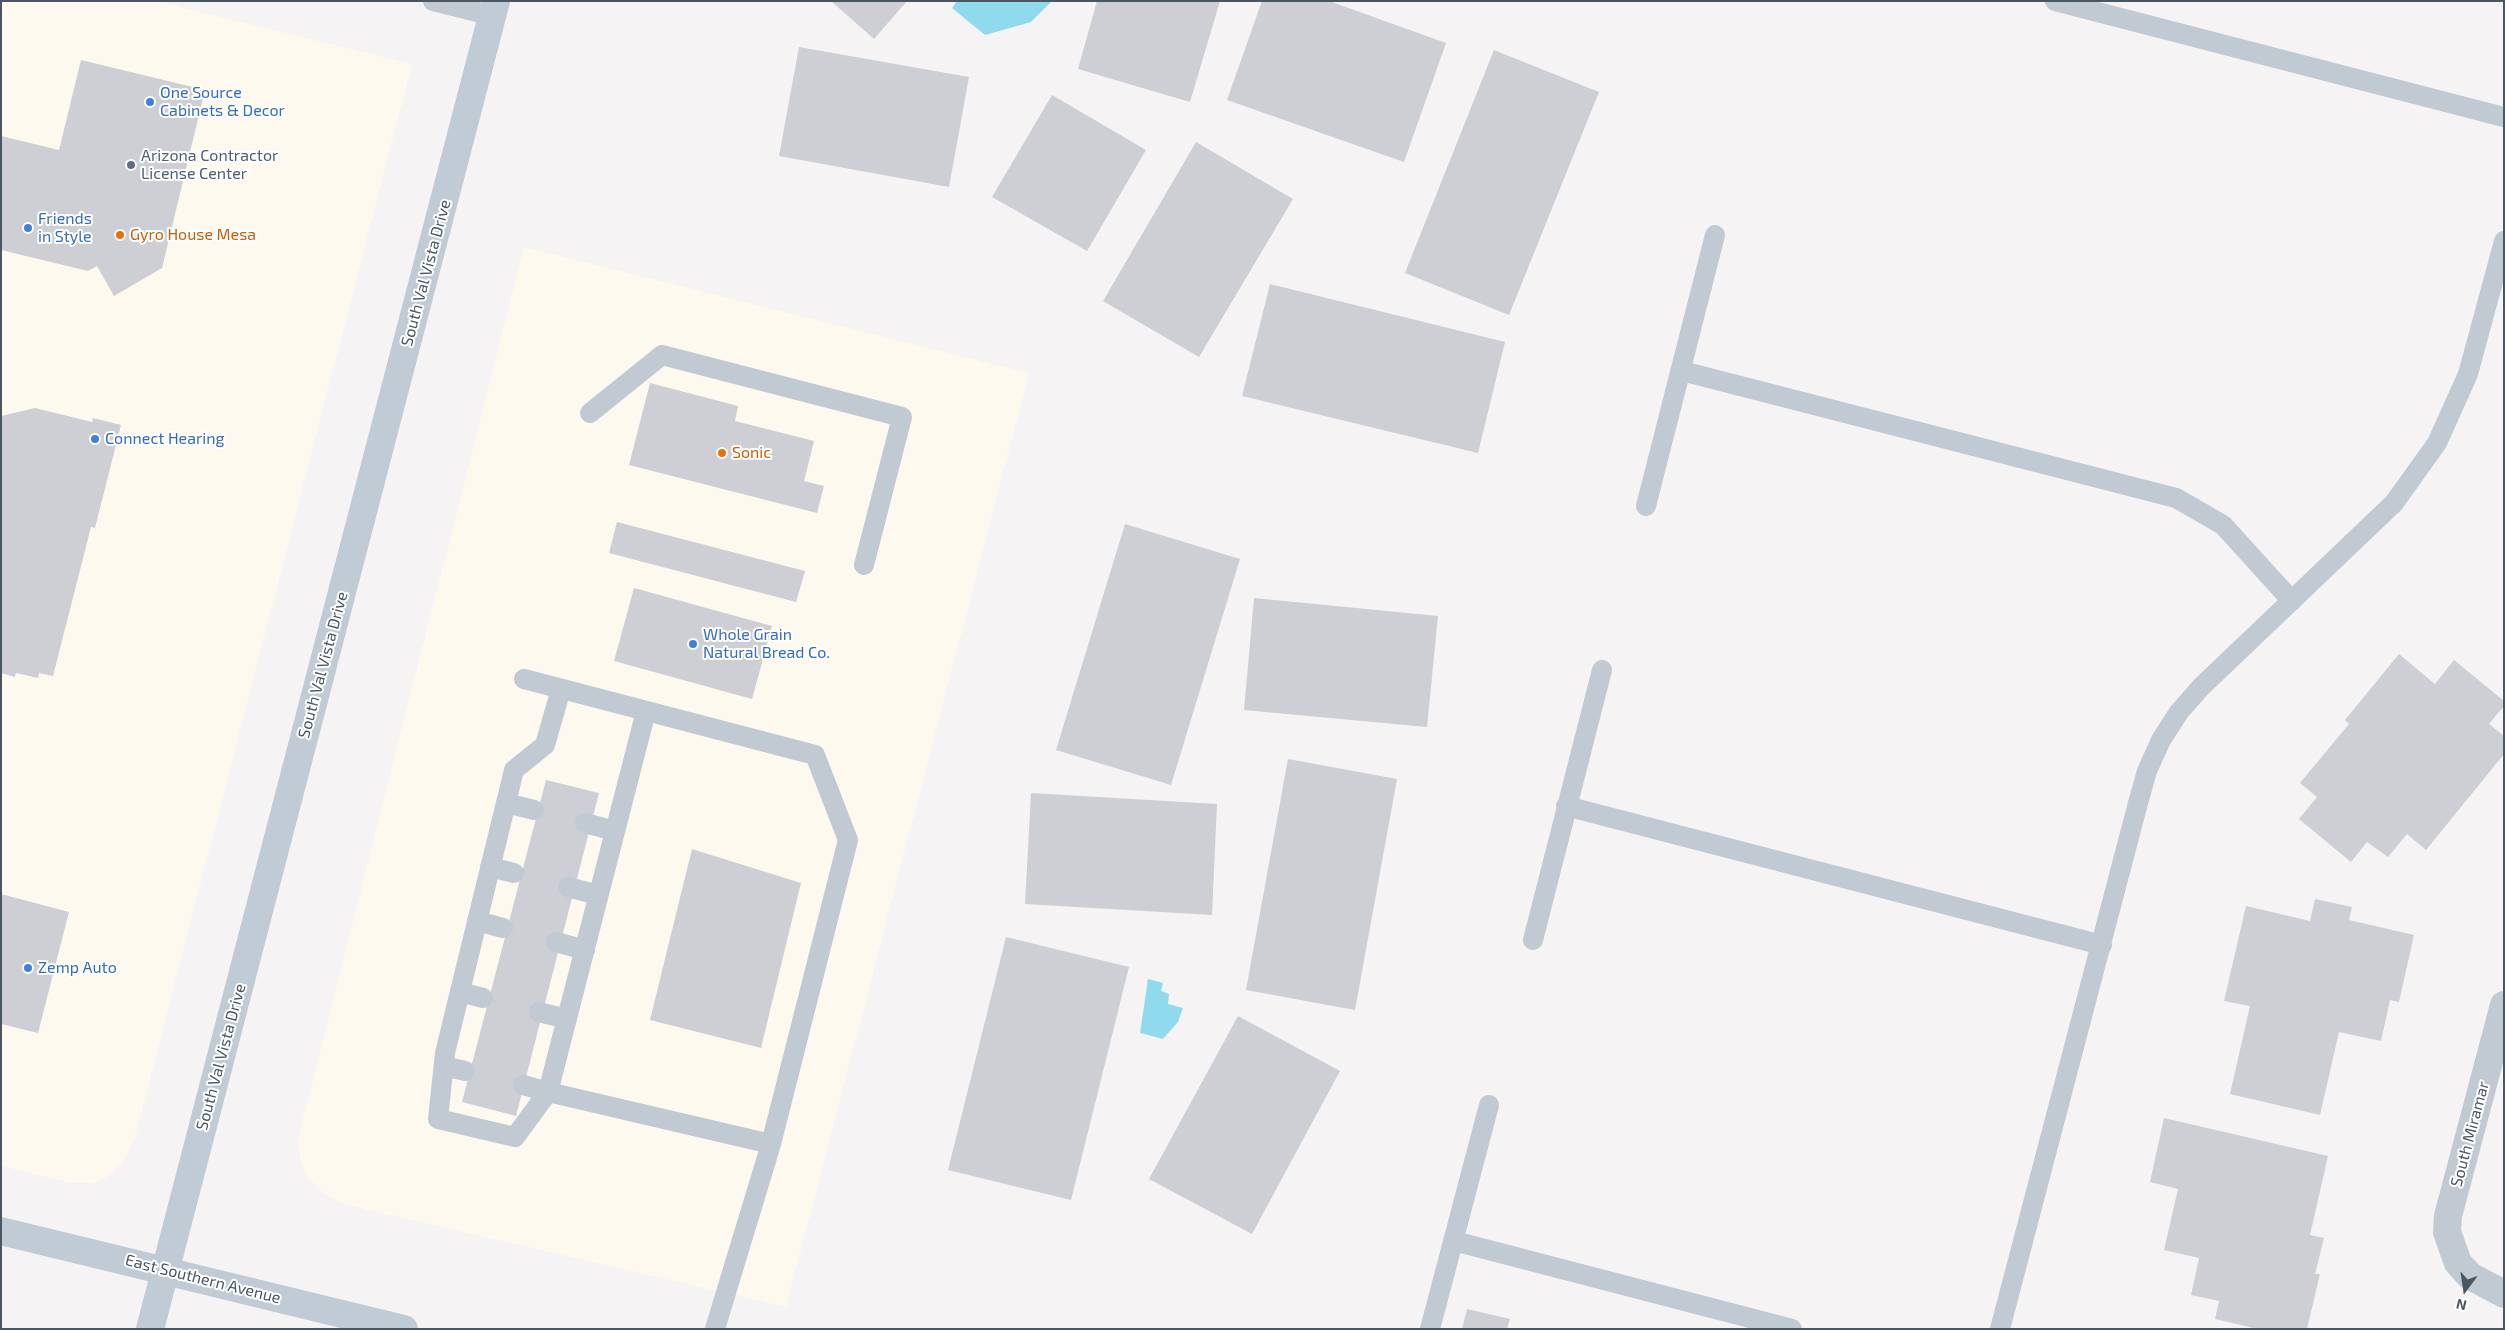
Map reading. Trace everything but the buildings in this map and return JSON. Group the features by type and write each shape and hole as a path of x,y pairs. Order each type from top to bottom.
{"main road":[{"name":"South Val Vista Drive","path":"150,1329 494,8"},
{"name":"East Southern Avenue","path":"1,1231 404,1329"}],"street":[{"name":"South Miramar","path":"2504,1005 2448,1216 2447,1232 2458,1263 2470,1276 2504,1294"}],"lane":[{"path":"433,1 494,8"},
{"path":"2055,1 2504,117"},
{"path":"1646,506 1715,236"},
{"path":"2000,1329 2138,803 2147,771 2161,740 2179,712 2201,687 2394,503 2437,443 2468,374 2504,241"},
{"path":"590,413 662,355 902,417 864,565"},
{"path":"1682,371 2176,498 2223,525 2292,601"},
{"path":"1533,940 1602,670"},
{"path":"524,680 815,755 848,840 771,1144 715,1329"},
{"path":"561,690 545,745 514,770 445,1053 438,1118 447,1121 515,1137 548,1092 646,711"},
{"path":"506,804 534,810"},
{"path":"1566,806 2102,944"},
{"path":"585,823 615,830"},
{"path":"490,867 514,873"},
{"path":"568,887 598,896"},
{"path":"477,921 503,928"},
{"path":"556,942 584,950"},
{"path":"460,992 483,998"},
{"path":"539,1012 567,1019"},
{"path":"444,1066 465,1072"},
{"path":"523,1085 771,1144"},
{"path":"1430,1329 1489,1105"},
{"path":"1454,1242 1792,1329"}],"shaded area":[{"path":"1,1 156,1 412,64 134,1141 124,1160 110,1175 95,1183 71,1183 1,1166"},
{"path":"524,247 1029,373 786,1307 343,1204 322,1192 308,1177 300,1160 298,1142 302,1122"}],"water":[{"path":"957,1 1052,1 1031,22 985,35 952,8"},
{"path":"1148,979 1163,983 1161,991 1169,994 1168,1004 1183,1008 1178,1022 1163,1039 1140,1033"}],"place":[{"name":"One Source Cabinets & Decor","path":"150,102"},
{"name":"Arizona Contractor License Center","path":"131,165"},
{"name":"Friends in Style","path":"28,228"},
{"name":"Gyro House Mesa","path":"120,235"},
{"name":"Connect Hearing","path":"95,439"},
{"name":"Sonic","path":"722,453"},
{"name":"Whole Grain Natural Bread Co.","path":"693,644"},
{"name":"Zemp Auto","path":"28,968"}]}
